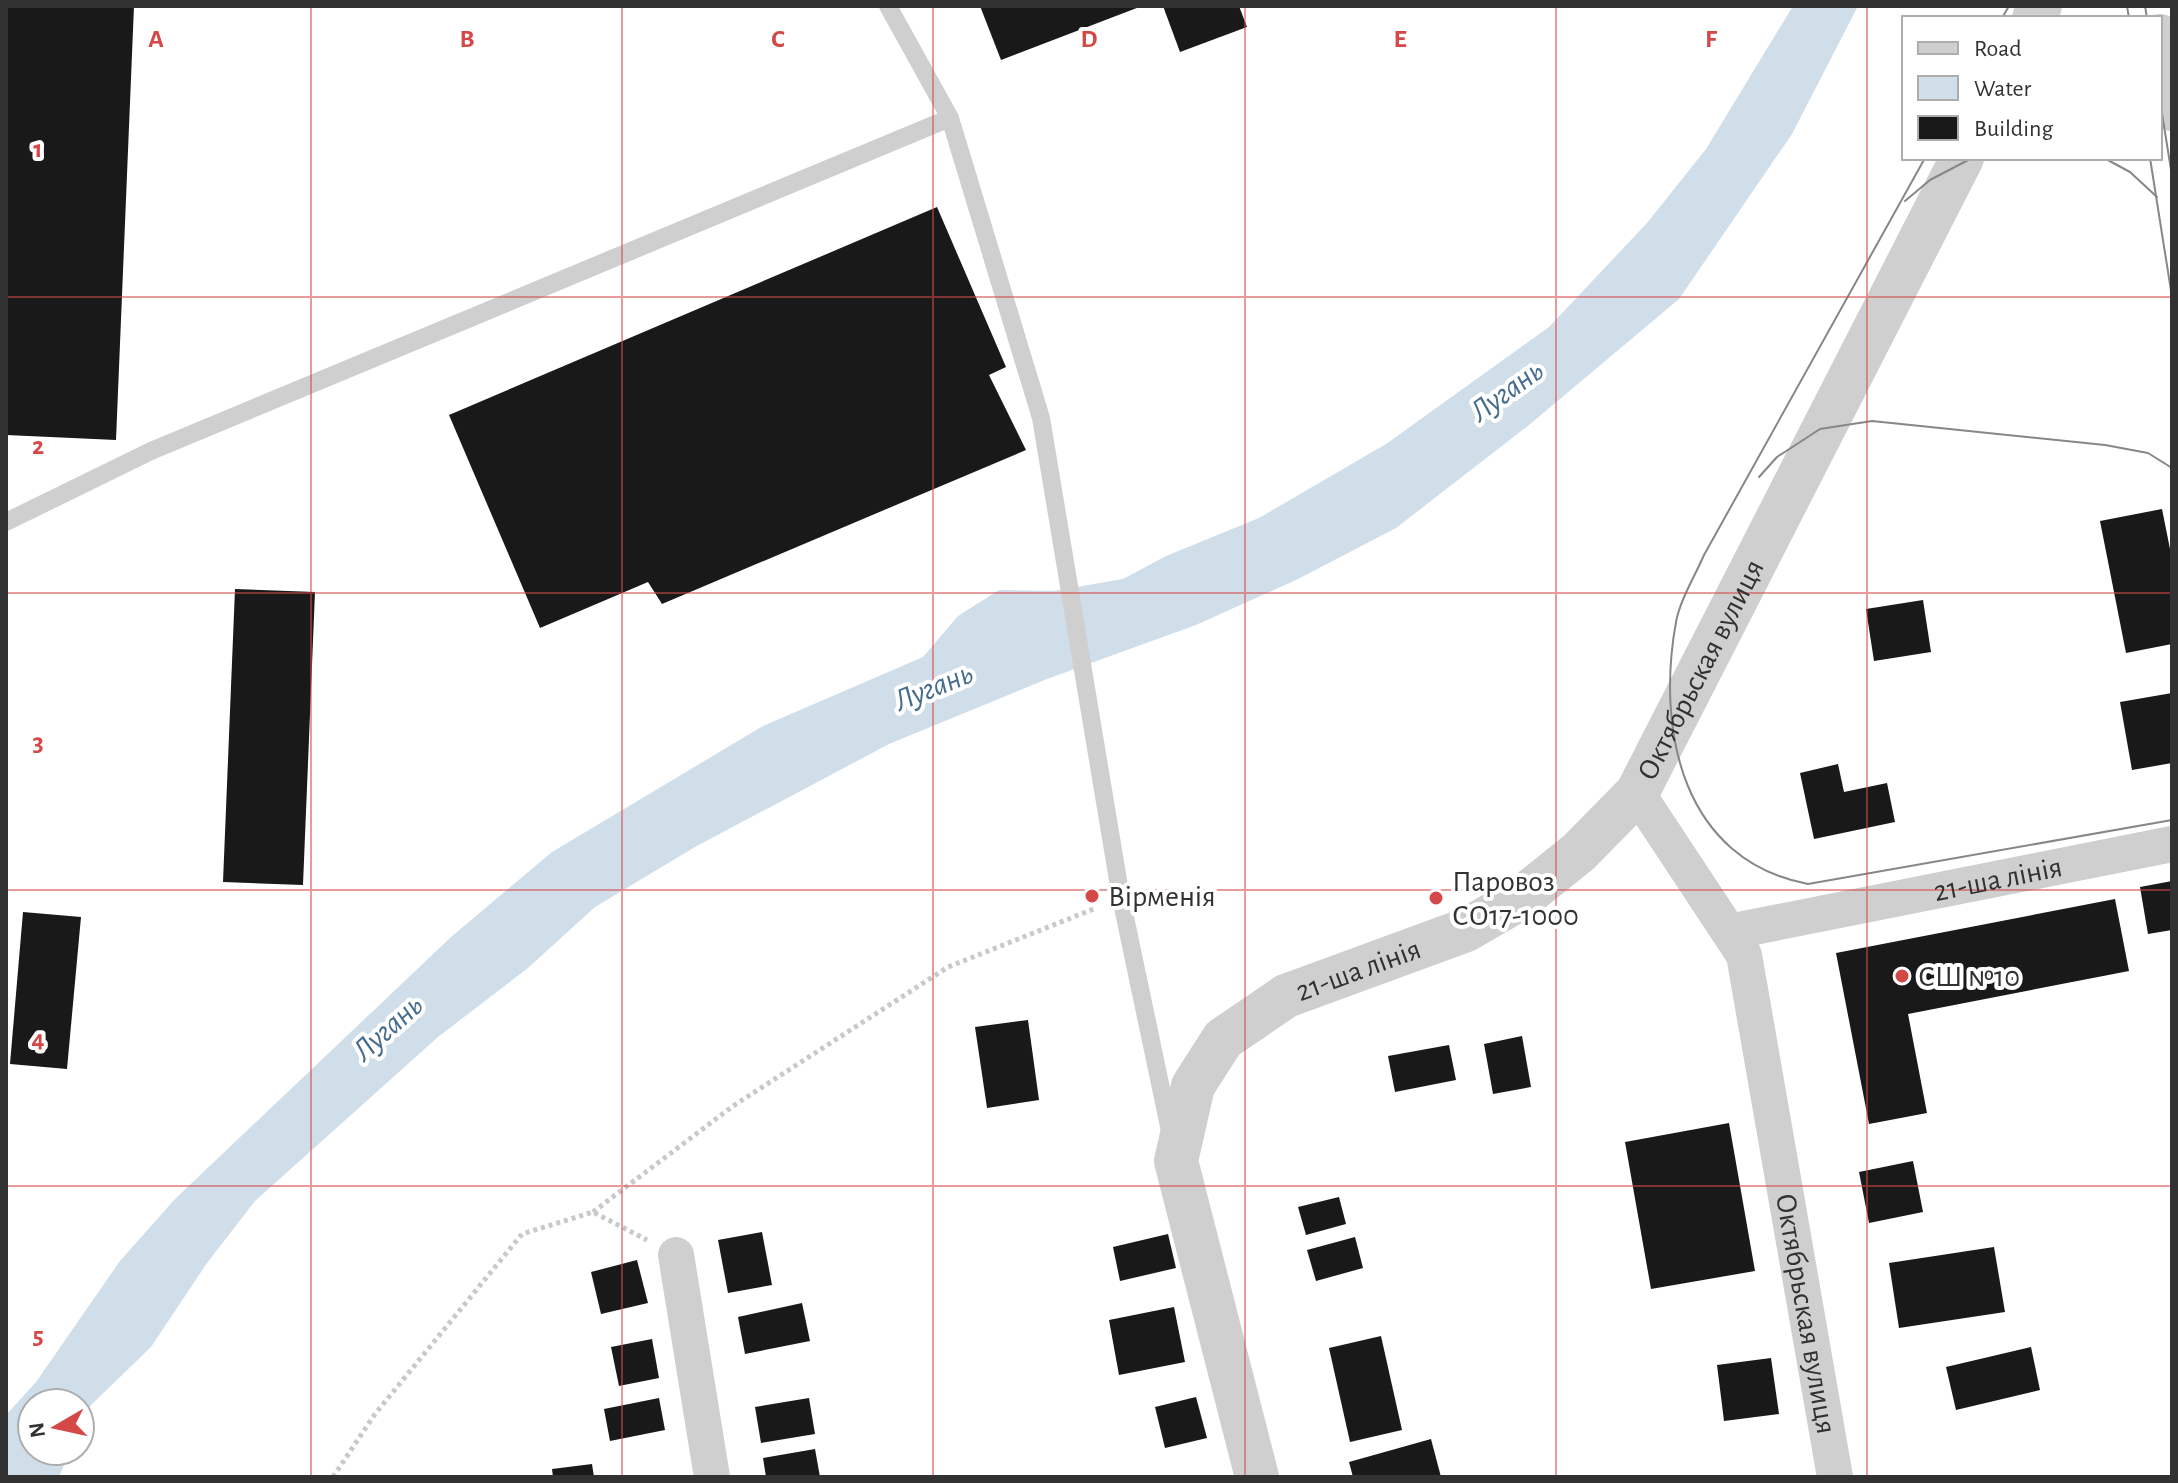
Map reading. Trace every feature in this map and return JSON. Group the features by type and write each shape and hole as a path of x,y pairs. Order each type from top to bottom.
{"street":[{"path":"2162,48 2172,109"},
{"name":"Октябрьская вулиця","path":"1835,1477 1744,955 1637,793 1961,160"},
{"name":"21-ша лінія","path":"1176,1161 1193,1086 1223,1039 1286,996 1466,930 1523,897 1579,852 1637,793"},
{"name":"21-ша лінія","path":"1729,932 2172,844"},
{"path":"1176,1161 1257,1477"},
{"path":"676,1255 712,1477"}],"lane":[{"path":"888,6 950,118 1041,418 1121,898 1176,1161"},
{"path":"6,522 151,451 950,118"}],"path":[{"path":"333,1477 375,1414 522,1234 593,1212 733,1106 948,967 1121,898"},
{"path":"593,1212 676,1255"}],"water":[{"name":"Лугань","path":"1793,6 1858,6 1792,134 1679,299 1529,425 1396,528 1298,579 1196,625 1047,679 889,744 695,847 595,907 528,968 438,1037 255,1201 207,1263 151,1347 96,1400 96,1387 31,1387 120,1261 175,1199 451,937 552,852 763,726 923,657 958,616 999,590 1053,591 1123,579 1166,556 1259,518 1386,444 1549,327 1647,223 1706,149"},
{"path":"16,1404 16,1467 63,1467 59,1477 6,1477 6,1415"}],"building":[{"path":"6,6 134,6 116,440 6,435"},
{"path":"980,6 1142,6 1001,60"},
{"path":"1163,6 1239,6 1247,27 1180,52"},
{"path":"937,207 1006,367 989,375 1026,450 662,604 648,582 540,628 449,415"},
{"path":"2162,509 2172,559 2172,644 2126,653 2100,521"},
{"path":"235,589 315,592 303,885 223,882"},
{"path":"1923,600 1931,652 1874,661 1866,609"},
{"path":"2172,693 2172,763 2132,770 2120,702"},
{"path":"1838,764 1844,792 1887,783 1895,822 1814,839 1800,773"},
{"path":"2172,881 2172,930 2148,934 2140,887"},
{"path":"2115,899 2129,971 1908,1014 1927,1113 1869,1124 1836,953"},
{"path":"23,912 81,917 67,1069 10,1064"},
{"path":"1028,1020 1039,1100 987,1108 975,1027"},
{"path":"1522,1036 1531,1087 1493,1094 1484,1044"},
{"path":"1449,1045 1456,1080 1395,1092 1388,1056"},
{"path":"1729,1123 1755,1271 1651,1289 1625,1142"},
{"path":"1913,1161 1923,1212 1869,1223 1859,1172"},
{"path":"1339,1197 1346,1224 1306,1235 1298,1207"},
{"path":"762,1232 772,1285 728,1293 718,1240"},
{"path":"1168,1234 1176,1268 1120,1281 1113,1247"},
{"path":"1355,1237 1363,1268 1316,1281 1307,1250"},
{"path":"1994,1247 2005,1312 1899,1328 1889,1263"},
{"path":"637,1260 648,1303 601,1314 591,1272"},
{"path":"802,1303 810,1341 745,1354 738,1317"},
{"path":"1174,1307 1185,1362 1119,1375 1109,1320"},
{"path":"1381,1336 1402,1430 1350,1442 1329,1348"},
{"path":"652,1339 659,1378 619,1386 611,1347"},
{"path":"2031,1347 2040,1390 1956,1410 1946,1367"},
{"path":"1771,1358 1779,1414 1724,1421 1717,1365"},
{"path":"1196,1397 1207,1438 1165,1448 1155,1407"},
{"path":"659,1398 665,1430 610,1441 604,1409"},
{"path":"809,1398 815,1434 761,1443 755,1407"},
{"path":"1431,1439 1441,1477 1353,1477 1349,1462"},
{"path":"815,1449 820,1477 766,1477 763,1458"},
{"path":"592,1464 594,1477 553,1477 552,1469"}],"tram line":[{"path":"2003,16 2009,6"},
{"path":"2127,6 2129,16"},
{"path":"2145,6 2147,16"},
{"path":"2162,114 2172,176"},
{"path":"1924,160 1704,555 1681,605 1671,664 1671,706 1676,747 1688,785 1706,820 1732,848 1766,870 1808,884 2172,820"},
{"path":"1905,201 1930,180 1968,160"},
{"path":"2108,160 2130,172 2157,197"},
{"path":"2150,160 2172,297"},
{"path":"1759,477 1777,457 1820,429 1872,421 2105,445 2148,453 2172,468"}],"place":[{"name":"Вірменія","path":"1092,896"},
{"name":"Паровоз СО17-1000","path":"1436,898"},
{"name":"СШ №10","path":"1902,976"}]}
